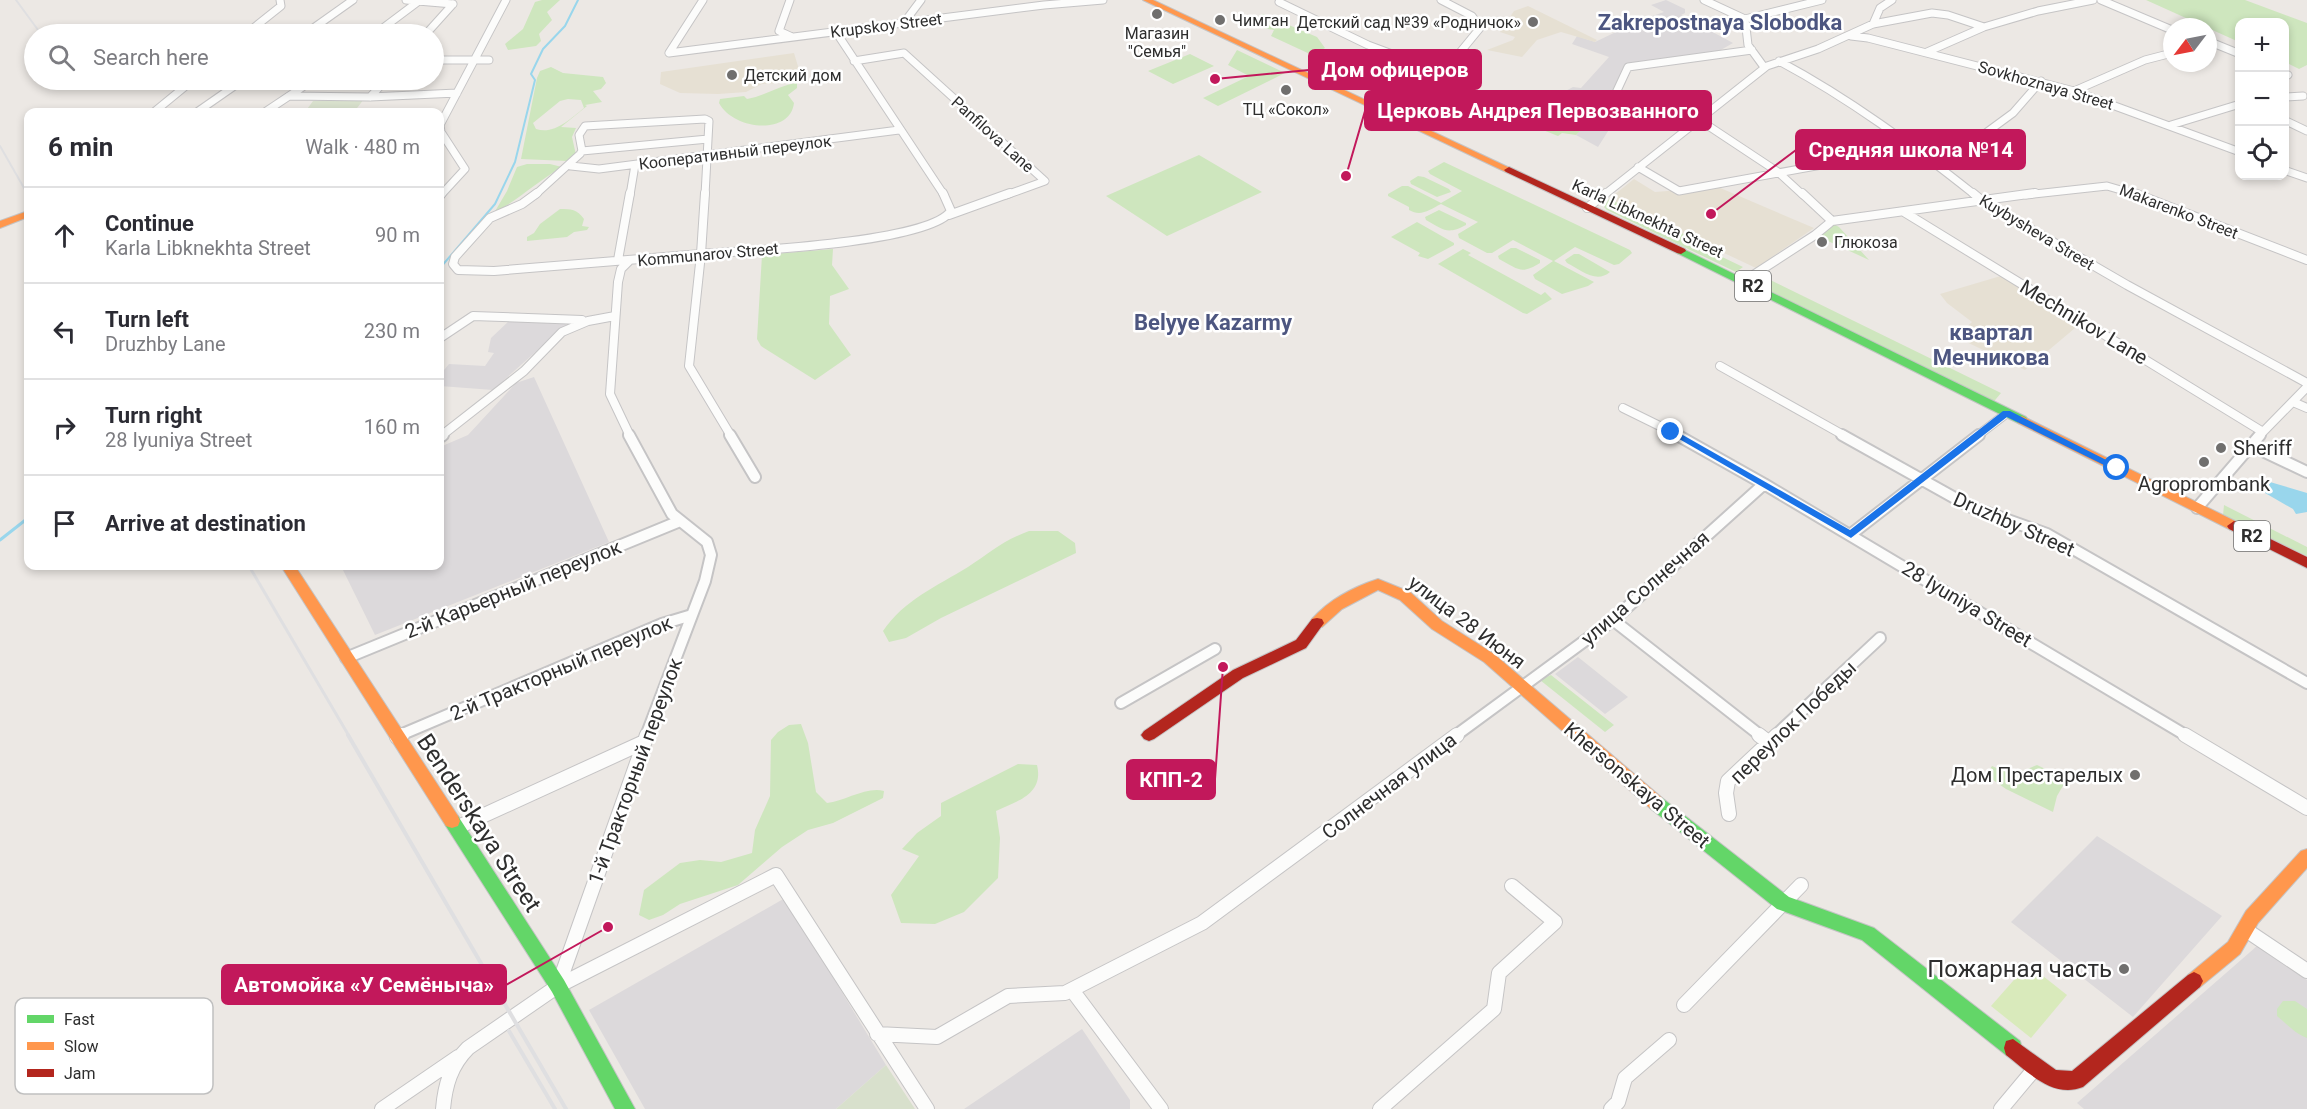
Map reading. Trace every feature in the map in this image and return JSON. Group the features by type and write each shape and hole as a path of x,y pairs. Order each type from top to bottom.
{"main road":[{"name":"Karla Libknekhta Street","path":"1147,0 1744,281 2307,563"},
{"path":"0,224 24,215"},
{"name":"Benderskaya Street","path":"291,570 558,986 625,1109"},
{"name":"улица 28 Июня","path":"1149,735 1238,674 1300,644 1324,614 1365,589 1378,584 1405,596 1437,625 1489,658 1522,687"},
{"name":"Khersonskaya Street","path":"1522,687 1660,807 1783,903 1868,934 2055,1080 2066,1083 2076,1080 2235,948 2252,918 2307,856"}],"street":[{"path":"258,24 281,6 280,0"},
{"path":"319,24 353,0"},
{"path":"406,0 453,4 435,24"},
{"path":"444,117 506,0"},
{"name":"Krupskoy Street","path":"703,0 669,53 790,36 1103,0"},
{"path":"790,0 779,31 790,36"},
{"path":"903,24 921,0"},
{"path":"1028,0 1044,5"},
{"path":"1394,118 1443,73 1480,28 1472,16 1441,0"},
{"path":"1704,0 1745,19"},
{"path":"1745,19 1822,0"},
{"path":"1873,24 1880,8 1892,0"},
{"path":"1927,52 1984,27 2037,11 2094,0"},
{"path":"2101,0 2163,26"},
{"path":"388,24 419,1"},
{"path":"1279,2 1368,45 1443,73"},
{"path":"1587,208 1764,67 1848,37 1873,24 1938,13 1984,27"},
{"path":"1745,19 1748,45 1764,67"},
{"path":"836,32 948,201 951,211 949,215"},
{"name":"Sovkhoznaya Street","path":"1848,37 1868,38 2041,81 2171,124 2235,150"},
{"path":"2217,45 2235,52"},
{"path":"1608,110 1628,67 1752,50"},
{"name":"Panfilova Lane","path":"854,61 903,53 908,55 1044,181 949,215"},
{"path":"2074,91 2145,60 2163,55"},
{"path":"444,60 489,60"},
{"name":"Kuybysheva Street","path":"1779,61 1820,83 1921,152 1984,202 2307,385"},
{"path":"1638,167 1679,191 1778,172 1968,146 2013,114 2041,81"},
{"path":"159,108 181,90"},
{"path":"203,108 229,90"},
{"path":"271,108 298,90"},
{"path":"370,97 377,90"},
{"path":"289,96 379,97 457,93"},
{"path":"2289,97 2303,96"},
{"path":"2171,124 2235,105"},
{"name":"Kommunarov Street","path":"708,140 709,121 705,119 585,126 578,137 581,156 571,166 556,174 529,200 486,221 454,257 453,267 458,270 489,271 821,245 881,237 932,224 949,215"},
{"path":"1698,119 1778,172 1832,221 1815,235 1744,281"},
{"path":"2289,122 2307,131"},
{"name":"Кооперативный переулок","path":"571,166 599,169 707,157 899,130"},
{"path":"582,151 708,140 701,254 689,366 755,477"},
{"path":"444,142 465,169 444,192"},
{"path":"635,165 615,316 610,394 631,439 672,514 680,521"},
{"path":"2289,172 2307,178"},
{"name":"Makarenko Street","path":"1832,221 1984,202 2043,192 2115,187 2307,260"},
{"name":"Mechnikov Lane","path":"1904,212 2263,432"},
{"path":"444,335 473,316 588,321"},
{"path":"444,434 524,371 562,332 588,321 615,316"},
{"name":"Druzhby Street","path":"1720,366 1971,507 2047,534 2307,683"},
{"path":"2197,508 2214,491 2250,445 2307,385"},
{"path":"2293,402 2307,408"},
{"name":"28 Iyuniya Street","path":"1623,408 1653,421 1851,534 2307,808"},
{"path":"1851,534 2007,413"},
{"path":"2250,445 2307,472"},
{"name":"улица Солнечная","path":"1522,687 1613,620 1764,484"},
{"name":"1-й Тракторный переулок","path":"558,986 644,742 705,581 711,555 706,542 698,533 680,521"},
{"name":"2-й Карьерный переулок","path":"346,658 680,521"},
{"name":"2-й Тракторный переулок","path":"397,737 662,624 692,615"},
{"path":"1613,620 1768,742"},
{"name":"переулок Победы","path":"1729,814 1726,793 1728,781 1880,638"},
{"path":"1121,703 1215,649"},
{"name":"Солнечная улица","path":"878,1034 937,1037 1008,996 1065,993 1202,922 1522,687"},
{"path":"456,828 644,742"},
{"path":"382,1109 558,986 776,874 927,1109"},
{"path":"1684,1005 1801,885"},
{"path":"1380,1109 1494,1009 1499,973 1555,922 1512,886"},
{"path":"2246,930 2307,971"},
{"path":"1071,990 1161,1109"},
{"path":"1611,1109 1618,1102 1625,1078 1669,1040"},
{"path":"443,1109 443,1091 458,1057"},
{"path":"2001,1109 2037,1066"}],"shaded area":[{"path":"1666,0 1685,9 1685,13 1681,15 1733,43 1719,51 1625,66 1598,120 1612,125 1598,147 1576,135 1592,120 1547,101 1573,87 1581,88 1609,57 1572,44 1577,36 1595,42 1641,20 1664,12 1651,5"},
{"name":"Детский сад №39 «Родничок»","path":"1528,6 1597,40 1595,42 1561,32 1537,40 1522,57 1487,50 1513,40 1515,37 1500,32 1514,11"},
{"name":"Детский дом","path":"794,53 800,73 806,76 808,81 762,84 746,92 718,94 680,93 660,84 661,72"},
{"path":"1634,179 1655,192 1718,187 1814,228 1756,268 1609,199"},
{"path":"2004,275 2081,323 2025,370 1956,337 1972,322 1947,303 1940,294"},
{"path":"511,319 568,323 493,390 444,386 444,370 449,364 485,366 494,353 488,352 491,338"},
{"path":"534,377 609,542 375,635 343,570 444,570 444,445 468,435 516,383"},
{"path":"1578,657 1628,697 1605,714 1555,674"},
{"name":"Пожарная часть","path":"2097,836 2222,916 2133,1017 2011,922"},
{"path":"785,898 886,1065 836,1109 645,1109 589,1010"},
{"path":"2257,946 2307,980 2307,1109 2084,1109 2077,1103"},
{"path":"1082,1029 1130,1100 1130,1109 964,1109"}],"green space":[{"path":"560,0 547,12 552,20 539,34 541,41 536,46 508,50 505,44 523,29 535,2"},
{"path":"2146,0 2245,0 2307,23 2307,65 2299,69 2289,64 2289,18 2235,18 2235,40 2217,32 2217,18 2186,18"},
{"path":"1263,14 1317,37 1325,48 1312,55 1271,36 1274,30 1245,25"},
{"path":"1237,50 1285,73 1218,106 1203,98 1249,76 1228,65"},
{"path":"1190,54 1214,66 1173,84 1148,71"},
{"path":"551,67 563,73 603,77 606,83 601,89 593,91 602,102 585,105 587,106 561,127 576,128 572,137 576,155 567,161 521,159 540,71","holes":["581,100 584,108 562,125 549,130 536,129 533,123 560,101"]},
{"path":"797,83 797,88 788,95 794,103 790,114 783,121 772,125 748,124 726,112 719,103 720,99 744,96 747,99"},
{"path":"364,99 357,108 308,108 313,101"},
{"path":"1536,100 1547,104 1536,110 1541,112 1569,110 1592,120 1576,135 1562,133 1558,136 1543,130 1550,125 1534,117 1519,105"},
{"path":"1199,155 1262,192 1167,236 1106,196"},
{"path":"1444,162 1630,250 1632,253 1619,264 1614,265 1575,247 1554,261 1594,282 1562,294 1535,279 1533,275 1553,261 1513,240 1492,253 1487,253 1459,238 1458,234 1478,222 1441,204 1425,212 1413,212 1409,210 1409,207 1388,196 1402,186 1408,186 1441,203 1462,191 1428,171"},
{"path":"527,164 550,164 562,167 494,213 517,167"},
{"path":"1418,176 1449,189 1451,192 1437,197 1411,184 1410,181"},
{"path":"1609,199 1722,252 1718,255 1743,267 1736,272 1607,210 1604,207"},
{"path":"560,209 579,213 584,219 582,226 589,227 587,230 574,232 567,237 527,241 527,237 534,233 540,224"},
{"path":"1439,210 1466,225 1454,230 1446,230 1426,220 1425,217"},
{"path":"1417,222 1454,245 1428,259 1418,256 1420,253 1391,237"},
{"path":"1830,222 1839,227 1869,260 1815,235"},
{"path":"1511,248 1516,248 1540,260 1540,263 1524,270 1499,259 1498,256"},
{"path":"833,249 832,265 849,289 830,296 829,324 851,355 815,380 761,346 757,339 762,255"},
{"path":"1463,249 1471,253 1468,255 1541,295 1545,292 1552,299 1527,314 1523,313 1438,264"},
{"path":"1574,254 1579,254 1610,272 1599,277 1583,272 1565,260"},
{"path":"1756,273 2001,393 1991,405 1744,281"},
{"path":"2224,505 2307,547 2307,556 2223,515"},
{"path":"1029,531 1058,531 1075,543 1076,553 941,618 906,638 889,642 883,631 891,620 911,602 1004,543"},
{"path":"1551,675 1614,725 1605,732 1540,680"},
{"path":"801,724 808,743 816,792 827,803 870,790 884,791 883,798 833,823 808,830 782,847 738,885 680,904 663,915 649,920 639,915 644,890 680,863 700,860 721,862 752,853 755,830 770,796 771,740 789,725"},
{"path":"1018,764 1037,765 1037,783 1033,790 1020,800 996,811 1000,838 998,878 964,912 935,924 901,923 891,895 919,856 902,849 917,833 941,816 941,803"},
{"path":"2037,765 2060,776 2064,784 2057,796 2053,812 2006,789 1986,775 1992,766 2013,775"},
{"path":"2028,964 2067,995 2031,1038 1991,1006"},
{"path":"2283,1001 2295,1001 2307,1009 2307,1038 2277,1016 2277,1009"},
{"path":"886,1065 915,1109 836,1109"}],"water":[{"path":"2258,482 2270,482 2307,493 2307,512 2296,514 2293,509 2253,486"}],"waterway":[{"path":"444,263 495,204 515,162 535,80 531,74 543,49 565,26 578,0"},
{"path":"0,540 24,521"}],"railway":[{"path":"16,0 34,24"},
{"path":"0,146 24,188"},
{"path":"251,570 349,736"},
{"path":"348,735 566,1109"},
{"path":"509,1031 555,1109"}],"traffic: fast":[{"path":"1681,251 2022,420"},
{"path":"1656,803 1783,903 1868,934 2013,1048"},
{"path":"452,821 558,986 625,1109"}],"traffic: slow":[{"path":"1147,0 1509,170"},
{"path":"0,225 24,216"},
{"path":"2022,420 2234,526"},
{"path":"291,570 452,821"},
{"path":"1317,623 1329,610 1378,584 1405,596 1437,625 1489,658 1656,803"},
{"path":"2194,981 2234,948 2252,917 2307,856"}],"traffic: jam":[{"path":"1509,170 1681,251"},
{"path":"2234,526 2307,563"},
{"path":"1149,735 1238,674 1301,644 1317,623"},
{"path":"2013,1048 2050,1077 2067,1081 2076,1080 2194,981"}],"place":[{"name":"Магазин \"Семья\"","path":"1157,14"},
{"name":"Чимган","path":"1220,20"},
{"name":"Детский сад №39 «Родничок»","path":"1533,22"},
{"name":"Детский дом","path":"732,75"},
{"name":"Дом офицеров","path":"1215,79"},
{"name":"ТЦ «Сокол»","path":"1286,90"},
{"name":"Церковь Андрея Первозванного","path":"1346,176"},
{"name":"Средняя школа №14","path":"1711,214"},
{"name":"Глюкоза","path":"1822,242"},
{"name":"Sheriff","path":"2221,448"},
{"name":"Agroprombank","path":"2204,462"},
{"name":"КПП-2","path":"1223,667"},
{"name":"Дом Престарелых","path":"2135,775"},
{"name":"Автомойка «У Семёныча»","path":"608,927"},
{"name":"Пожарная часть","path":"2124,969"}],"district":[{"name":"Zakrepostnaya Slobodka","path":"1720,22"},
{"name":"Belyye Kazarmy","path":"1213,322"},
{"name":"квартал Мечникова","path":"1991,344"}],"route":[{"path":"1671,432 1851,534 2007,413 2117,468"}]}
